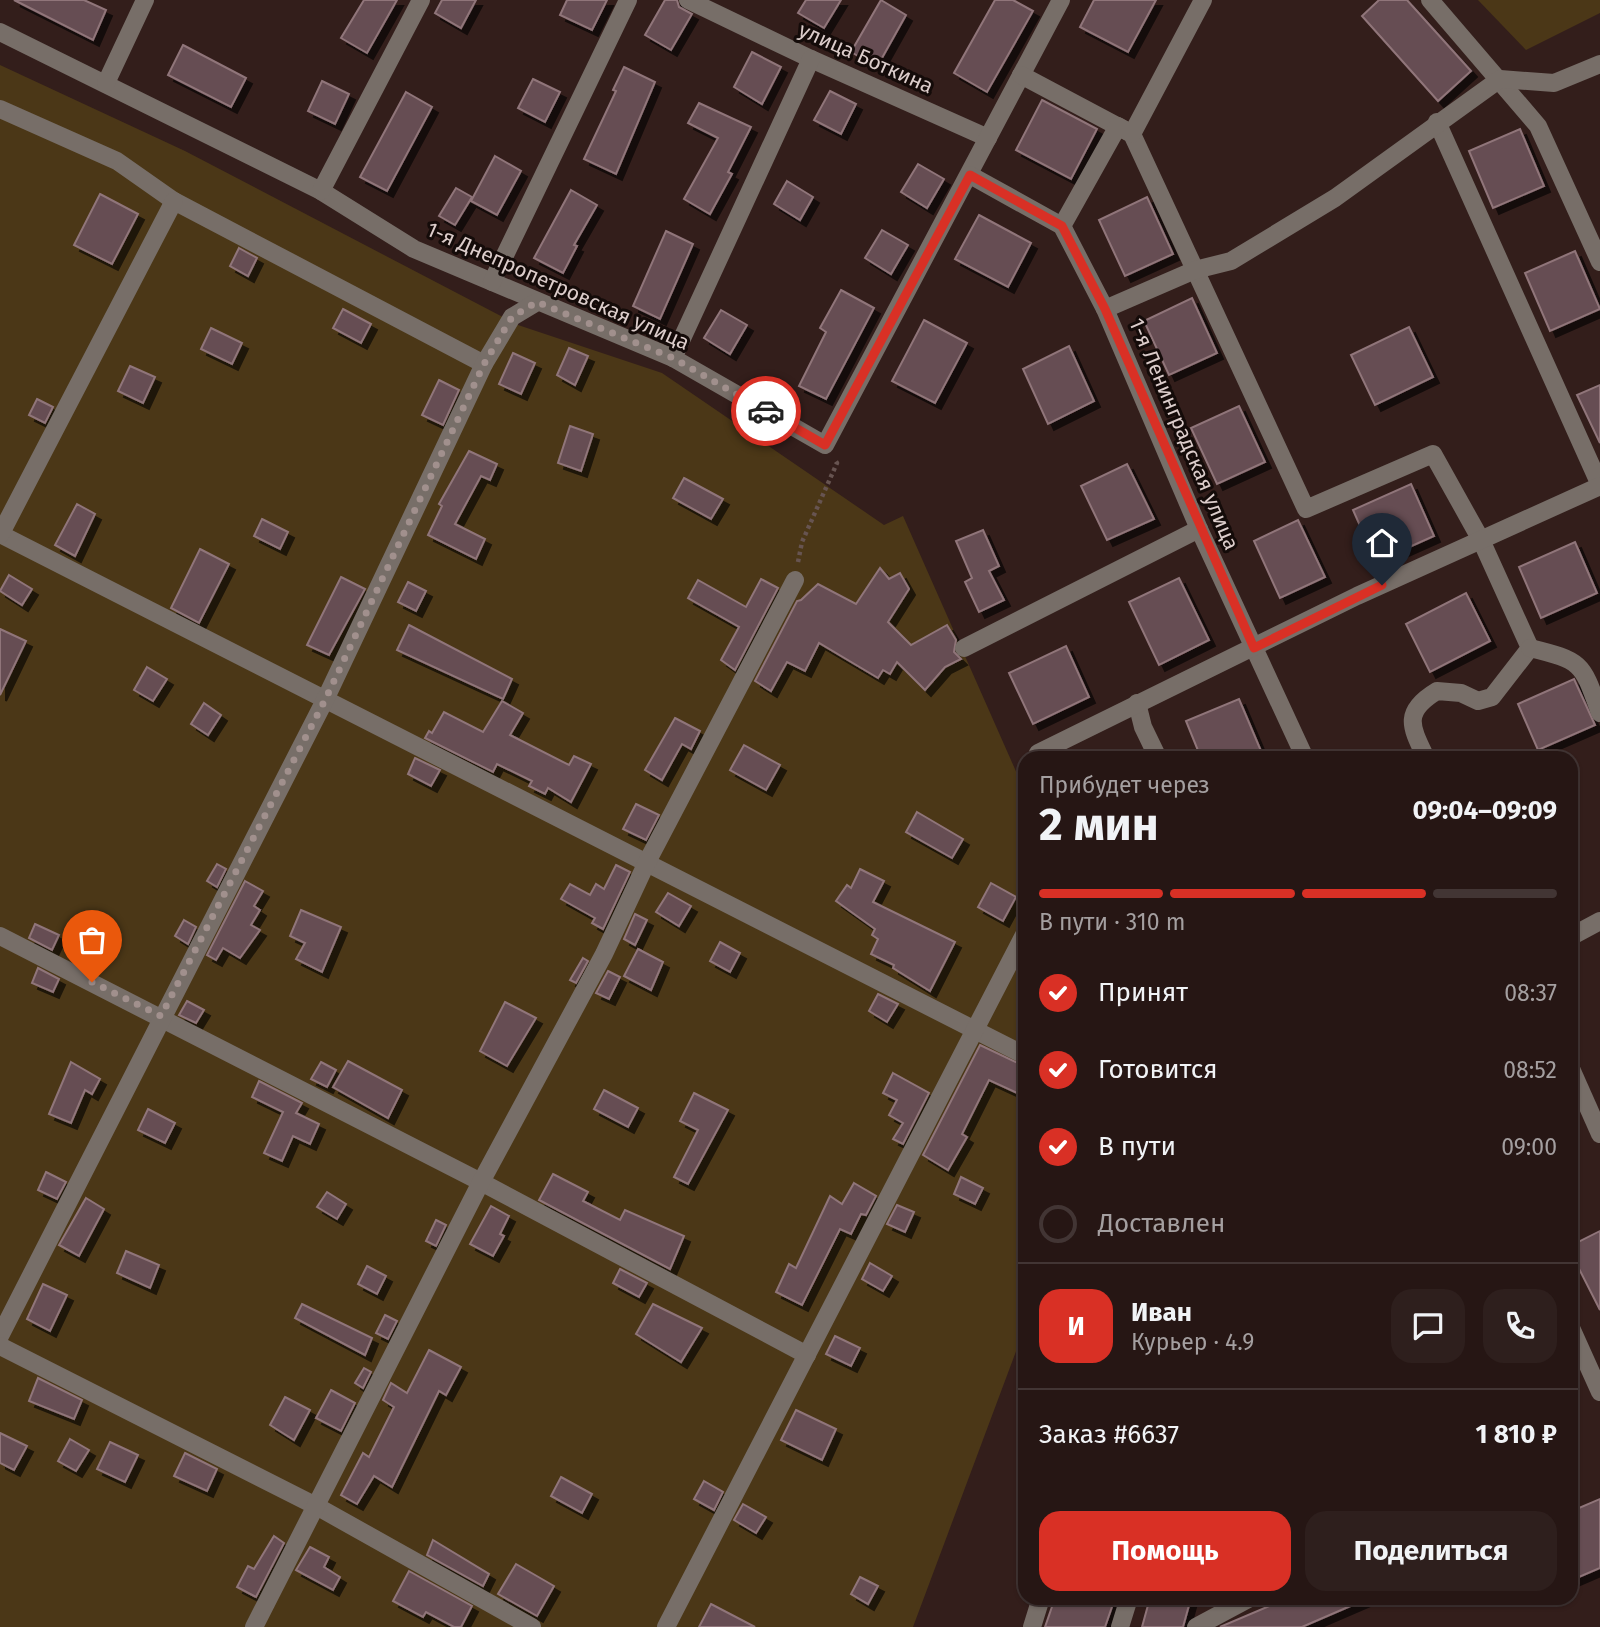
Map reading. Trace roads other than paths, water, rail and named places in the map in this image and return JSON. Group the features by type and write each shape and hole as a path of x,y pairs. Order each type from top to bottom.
{"street":[{"path":"106,83 145,0"},
{"path":"320,191 421,0"},
{"path":"492,282 628,0"},
{"name":"улица Боткина","path":"688,0 811,60 988,138"},
{"path":"1061,0 970,175 1062,226 1125,130 1203,0"},
{"path":"1430,0 1538,126 1600,262"},
{"name":"1-я Днепропетровская улица","path":"0,32 320,191 414,249 673,358 825,445 970,175"},
{"path":"673,358 811,60"},
{"path":"1105,309 1195,270 1231,261 1335,198 1500,79 1554,83 1600,64"},
{"path":"1021,75 1125,130 1195,270 1306,509 1433,454 1481,540 1530,648 1576,663 1586,673 1600,713"},
{"path":"0,109 117,161 174,201 484,364"},
{"path":"1042,751 1137,703 1600,485 1437,122"},
{"path":"174,201 0,534 1018,1052"},
{"name":"1-я Ленинградская улица","path":"1062,226 1105,309 1199,529 1302,751"},
{"path":"0,1336 161,1016 325,700 484,364 512,317 537,302"},
{"path":"964,648 1199,529"},
{"path":"254,1627 318,1507 481,1182 604,954 647,862 795,580"},
{"path":"1423,751 1411,726 1416,708 1437,691 1461,693 1478,701 1492,697 1530,648"},
{"path":"1137,703 1143,727 1155,751"},
{"path":"1578,933 1600,921"},
{"path":"0,936 481,1182 807,1355"},
{"path":"666,1627 1018,946"},
{"path":"1578,1084 1600,1134"},
{"path":"1578,1344 1600,1392"},
{"path":"0,1346 318,1507 532,1627"},
{"path":"1032,1627 1039,1605"},
{"path":"1120,1627 1127,1605"},
{"path":"1196,1627 1237,1605"}]}
